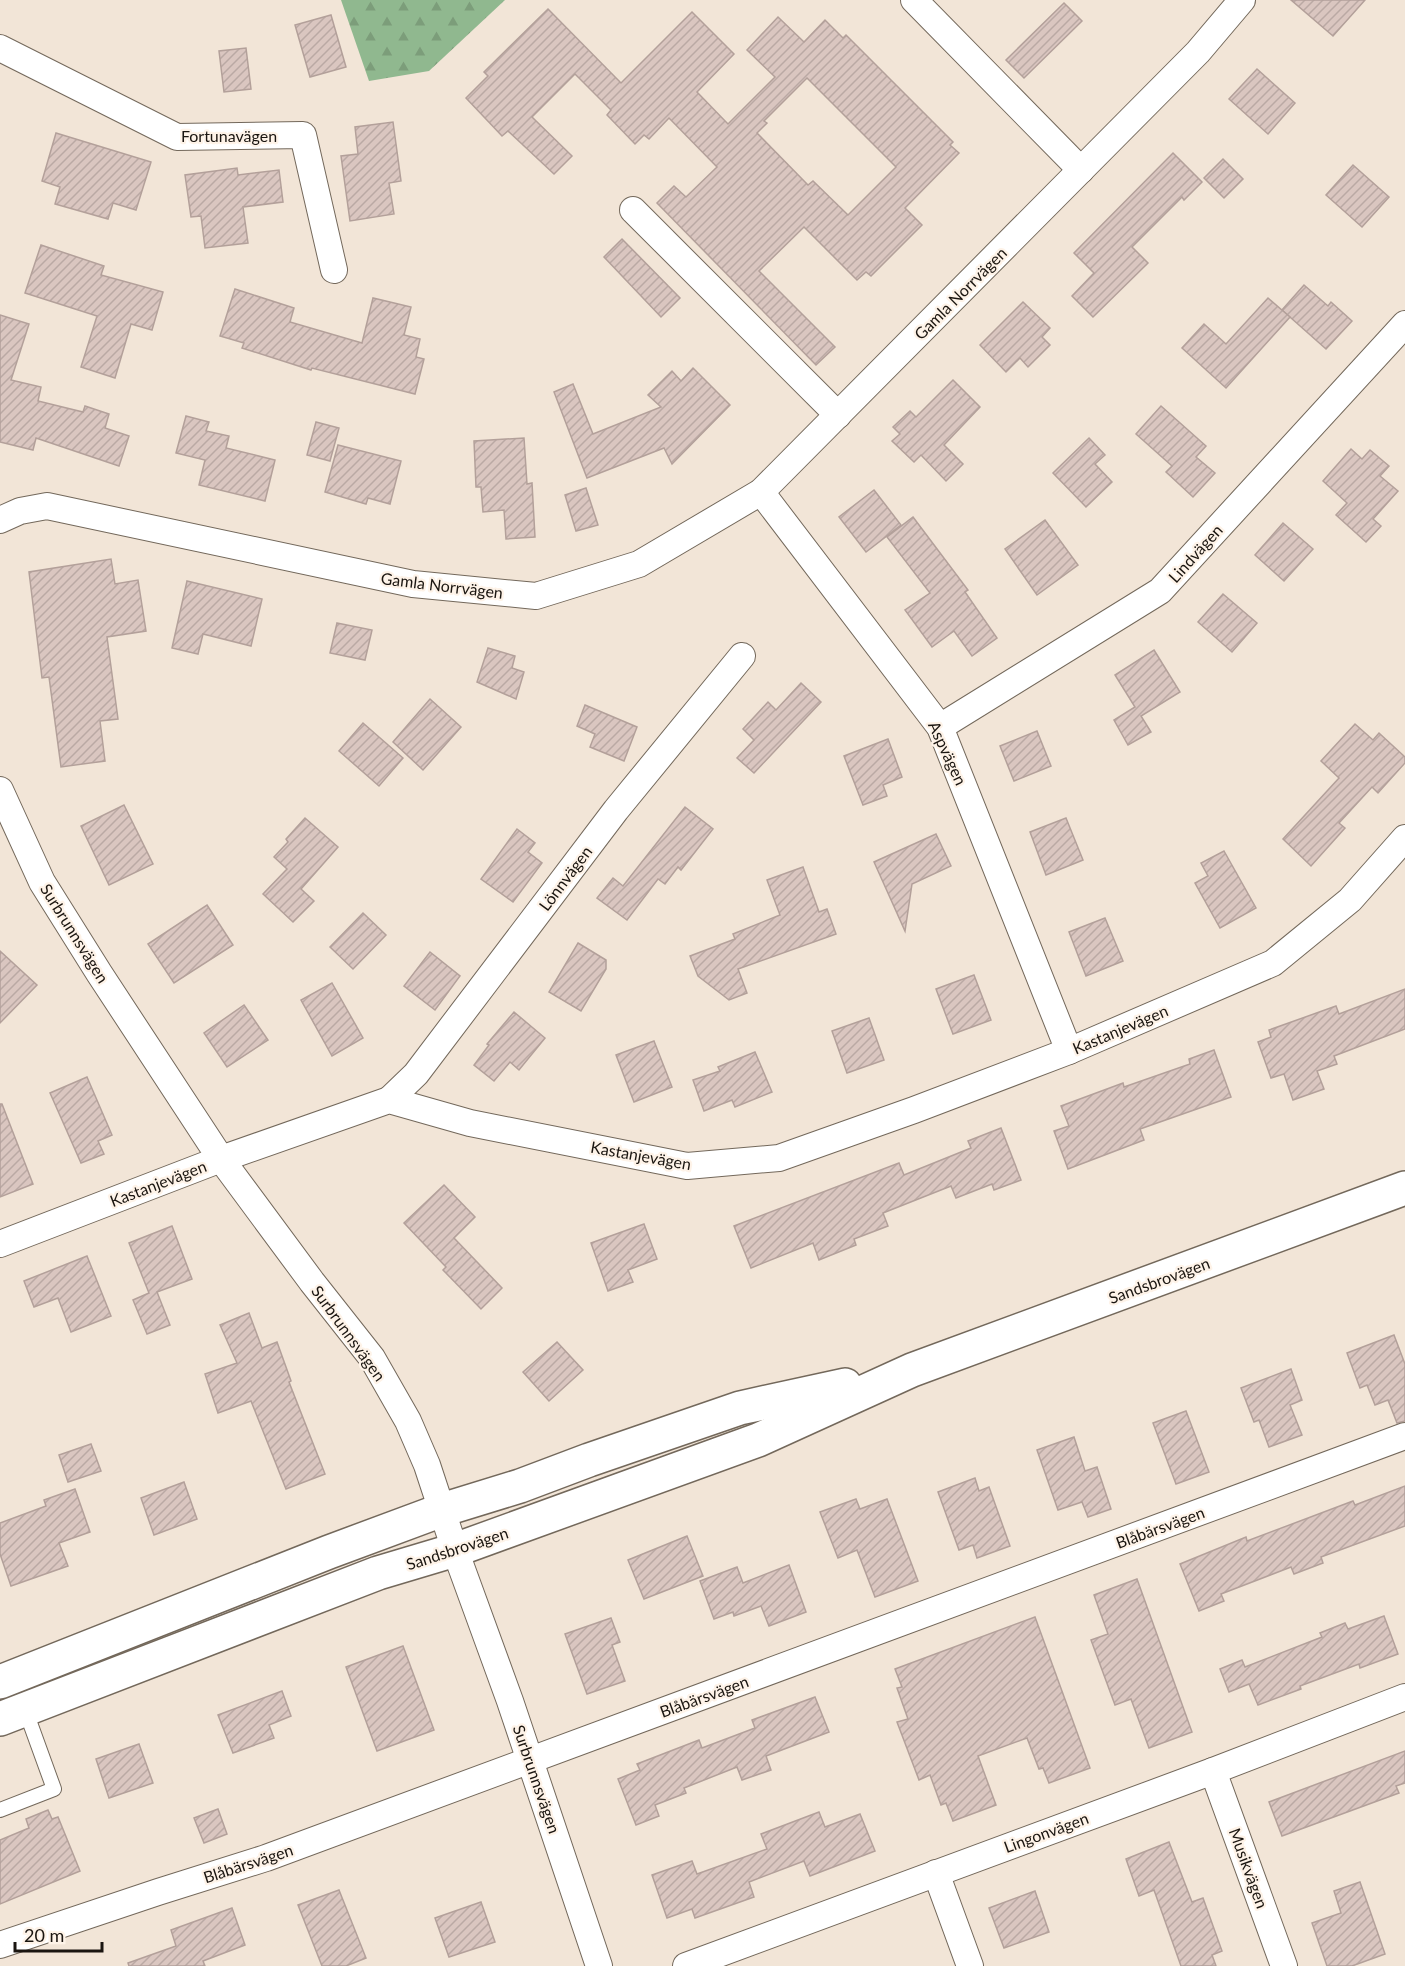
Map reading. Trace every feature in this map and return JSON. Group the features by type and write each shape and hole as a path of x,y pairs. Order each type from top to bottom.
{"main road":[{"name":"Sandsbrovägen","path":"12,1714 378,1573 455,1550 758,1440 912,1370 1405,1188"},
{"name":"Sandsbrovägen","path":"0,1682 329,1552 442,1510 520,1486 740,1408 912,1370"}],"street":[{"path":"914,0 1081,170"},
{"name":"Gamla Norrvägen","path":"0,520 20,511 46,506 413,584 536,596 639,564 761,492 1198,52 1242,0"},
{"name":"Fortunavägen","path":"0,48 177,137 303,135 334,270"},
{"path":"633,210 838,416"},
{"name":"Lindvägen","path":"940,727 1160,591 1405,324"},
{"name":"Aspvägen","path":"761,492 940,727 1069,1051"},
{"name":"Lönnvägen","path":"389,1100 417,1074 616,810 742,656"},
{"name":"Surbrunnsvägen","path":"0,790 42,882 99,973 221,1159 312,1282 372,1358 408,1421 427,1465 455,1550 531,1760 599,1966"},
{"name":"Kastanjevägen","path":"0,1244 221,1159 389,1100 470,1123 687,1166 779,1158 1069,1051 1273,963 1350,900 1405,838"},
{"name":"Blåbärsvägen","path":"0,1945 266,1858 1405,1436"},
{"name":"Lingonvägen","path":"686,1966 1213,1771 1405,1697"},
{"name":"Musikvägen","path":"1213,1771 1284,1966"},
{"path":"936,1873 970,1966"}],"lane":[{"path":"0,1810 54,1789 12,1714"}],"green space":[{"path":"341,0 505,0 429,71 369,81"}],"building":[{"path":"1291,0 1365,0 1333,36"},
{"path":"1064,3 1082,21 1024,78 1006,60"},
{"path":"548,9 621,83 692,12 734,54 697,92 728,124 775,77 747,50 778,17 804,42 825,20 843,38 846,35 953,142 950,145 959,153 905,208 922,225 871,276 866,272 857,280 804,227 759,271 835,347 816,365 657,203 674,186 686,197 717,167 669,118 649,139 644,135 635,144 607,115 611,110 575,74 532,117 572,156 554,174 508,131 502,136 466,98 488,76 484,72","holes":["807,78 896,167 848,215 813,181 808,185 757,133 767,123 764,121"]},
{"path":"331,15 346,67 310,77 295,25"},
{"path":"246,48 251,89 224,92 219,51"},
{"path":"1257,69 1295,103 1268,134 1229,99"},
{"path":"393,122 401,181 389,183 394,214 350,221 341,156 358,154 355,127"},
{"path":"56,133 151,162 136,210 113,203 108,219 55,204 60,187 42,181"},
{"path":"1173,153 1202,182 1184,200 1182,197 1132,247 1148,263 1093,317 1072,296 1094,273 1074,253"},
{"path":"1223,159 1243,179 1224,198 1204,178"},
{"path":"1353,165 1389,197 1362,227 1326,195"},
{"path":"237,168 238,175 279,170 283,202 243,207 248,243 205,248 201,216 191,217 185,175"},
{"path":"622,239 680,298 661,317 604,257"},
{"path":"41,245 104,266 101,275 163,292 152,330 131,324 115,378 81,367 97,316 25,293"},
{"path":"1304,285 1328,306 1331,302 1352,321 1326,349 1282,310"},
{"path":"235,289 294,308 290,322 362,343 373,298 411,307 404,335 420,339 416,357 424,359 415,394 312,368 311,370 242,348 244,343 220,336"},
{"path":"1268,298 1290,317 1226,388 1182,348 1204,324 1226,344"},
{"path":"1023,302 1050,328 1042,337 1050,345 1028,367 1020,358 1006,372 980,345"},
{"path":"0,315 29,324 11,380 41,387 38,401 83,412 85,406 109,414 105,428 129,436 119,466 36,438 33,450 0,442"},
{"path":"693,368 730,405 672,464 664,448 587,478 554,392 573,384 593,434 661,407 648,395 672,371 681,381"},
{"path":"953,380 980,407 944,445 963,464 946,481 921,455 914,462 892,441 900,434 893,427 910,411 916,417"},
{"path":"1161,406 1206,446 1196,457 1215,473 1193,497 1166,472 1172,466 1136,434"},
{"path":"186,416 209,422 206,431 229,436 226,448 275,460 265,501 199,485 205,460 176,453"},
{"path":"316,422 339,428 330,461 307,455"},
{"path":"524,438 527,484 532,483 535,537 506,539 504,510 483,512 481,487 476,487 474,441"},
{"path":"1089,438 1105,455 1095,464 1112,482 1086,507 1053,473"},
{"path":"338,445 401,461 390,504 368,498 366,504 325,492"},
{"path":"1351,449 1362,459 1370,450 1389,466 1380,476 1398,491 1373,519 1381,526 1366,542 1336,515 1347,503 1323,481"},
{"path":"586,488 598,525 576,531 565,495"},
{"path":"874,490 901,525 866,552 839,517"},
{"path":"913,517 968,590 965,592 997,638 972,656 954,631 932,647 905,610 930,593 887,537"},
{"path":"1045,520 1078,565 1037,595 1005,549"},
{"path":"1283,523 1313,549 1284,581 1255,555"},
{"path":"111,559 115,584 138,580 146,631 107,637 118,719 100,721 105,761 61,767 49,677 42,678 29,572"},
{"path":"187,581 262,599 251,646 203,634 198,654 172,648"},
{"path":"1223,594 1257,623 1232,652 1198,622"},
{"path":"337,623 372,630 365,660 330,653"},
{"path":"488,648 515,656 512,668 524,672 516,699 477,682"},
{"path":"1154,650 1180,692 1141,716 1151,732 1128,745 1114,720 1135,707 1115,675"},
{"path":"801,683 821,702 754,773 737,758 754,740 743,729 768,702 776,710"},
{"path":"430,699 461,727 423,770 393,742"},
{"path":"585,705 637,727 624,761 590,747 595,734 577,726"},
{"path":"363,723 403,758 379,786 339,751"},
{"path":"1355,724 1373,740 1379,733 1405,757 1405,763 1378,793 1372,787 1339,823 1345,828 1311,866 1283,839 1339,778 1321,761"},
{"path":"1037,731 1051,766 1014,781 1000,746"},
{"path":"888,739 902,777 883,785 887,796 863,805 844,756"},
{"path":"124,805 153,864 109,885 81,826"},
{"path":"685,807 713,829 681,870 678,867 665,884 658,879 627,920 597,898 613,878 623,886"},
{"path":"305,818 338,847 301,889 314,901 293,922 263,894 287,869 274,857 288,842 286,839"},
{"path":"1066,818 1083,860 1046,875 1030,832"},
{"path":"517,829 535,843 528,852 542,863 513,902 481,879"},
{"path":"936,834 951,866 912,884 905,931 874,862"},
{"path":"1224,851 1256,908 1220,928 1195,883 1208,876 1201,863"},
{"path":"803,867 819,912 827,909 836,934 738,969 747,993 729,1000 698,976 690,956 735,939 733,934 780,915 767,880"},
{"path":"207,905 233,945 174,983 148,944"},
{"path":"363,913 386,935 353,969 330,947"},
{"path":"1105,918 1123,961 1086,976 1069,932"},
{"path":"578,943 606,960 606,969 581,1011 549,992"},
{"path":"0,951 37,985 0,1023"},
{"path":"430,952 460,976 435,1010 404,986"},
{"path":"974,975 991,1020 953,1034 936,989"},
{"path":"332,983 363,1038 332,1056 301,1000"},
{"path":"1405,989 1405,1029 1334,1056 1337,1064 1317,1071 1324,1089 1293,1100 1284,1074 1271,1078 1258,1042 1271,1037 1269,1030 1336,1006 1339,1014"},
{"path":"244,1005 268,1040 227,1067 204,1033"},
{"path":"514,1012 545,1038 519,1070 510,1062 494,1081 474,1065 489,1045 487,1044"},
{"path":"869,1018 884,1060 847,1073 832,1031"},
{"path":"654,1041 672,1087 634,1102 616,1055"},
{"path":"1214,1050 1231,1097 1140,1129 1144,1140 1068,1169 1054,1131 1069,1126 1061,1106 1123,1083 1124,1087 1190,1064 1189,1059"},
{"path":"755,1052 772,1092 735,1107 732,1100 704,1111 693,1080 720,1071 718,1067"},
{"path":"87,1077 112,1135 98,1141 104,1154 81,1163 50,1093"},
{"path":"0,1104 2,1104 33,1184 0,1197"},
{"path":"1001,1128 1021,1180 994,1190 992,1184 956,1198 951,1186 883,1213 888,1226 854,1239 856,1245 819,1260 813,1243 751,1268 734,1226 899,1163 904,1175 971,1148 968,1141"},
{"path":"444,1185 475,1217 454,1238 502,1288 481,1309 443,1270 446,1267 404,1223"},
{"path":"644,1224 657,1259 628,1270 633,1282 608,1291 591,1243"},
{"path":"172,1226 192,1279 157,1292 170,1325 147,1334 133,1300 149,1293 129,1243"},
{"path":"87,1256 111,1316 71,1332 58,1298 34,1307 24,1281"},
{"path":"249,1313 262,1348 277,1342 291,1381 289,1382 325,1474 286,1489 251,1401 218,1413 205,1374 237,1363 220,1325"},
{"path":"1394,1335 1405,1364 1405,1421 1397,1423 1388,1400 1375,1405 1367,1385 1360,1388 1347,1353"},
{"path":"557,1342 583,1370 549,1401 523,1372"},
{"path":"1291,1369 1302,1400 1290,1405 1302,1435 1269,1447 1259,1420 1254,1422 1241,1388"},
{"path":"1186,1411 1209,1472 1176,1484 1153,1423"},
{"path":"1074,1437 1085,1471 1097,1467 1111,1509 1088,1517 1082,1502 1058,1510 1037,1450"},
{"path":"91,1444 101,1471 68,1482 59,1455"},
{"path":"975,1478 979,1491 989,1487 1010,1546 977,1558 973,1545 959,1550 938,1492"},
{"path":"184,1482 197,1519 154,1535 141,1498"},
{"path":"1405,1486 1405,1526 1321,1557 1323,1563 1294,1574 1291,1567 1221,1594 1224,1601 1199,1611 1180,1564 1246,1537 1247,1541 1353,1501 1355,1505"},
{"path":"75,1489 90,1532 59,1543 68,1566 11,1586 0,1554 0,1523 46,1506 44,1500"},
{"path":"856,1499 860,1509 887,1499 918,1581 875,1597 857,1550 838,1558 820,1512"},
{"path":"687,1536 703,1576 644,1599 628,1560"},
{"path":"789,1565 806,1612 769,1626 761,1606 734,1616 733,1612 714,1619 700,1581 737,1567 743,1583"},
{"path":"1137,1579 1192,1732 1149,1748 1131,1699 1115,1705 1091,1640 1108,1634 1094,1595"},
{"path":"1384,1616 1398,1654 1360,1668 1359,1664 1300,1686 1301,1689 1258,1705 1249,1684 1229,1692 1220,1669 1242,1660 1245,1667 1322,1637 1320,1633 1345,1623 1348,1629"},
{"path":"1035,1617 1090,1768 1049,1783 1043,1768 1039,1769 1027,1738 978,1756 996,1805 953,1821 946,1803 941,1805 930,1775 919,1780 897,1722 908,1719 897,1688 902,1687 895,1669"},
{"path":"611,1618 620,1642 612,1645 625,1681 587,1694 565,1634"},
{"path":"403,1646 434,1730 377,1751 346,1667"},
{"path":"282,1691 291,1716 269,1725 274,1738 233,1753 218,1715"},
{"path":"815,1697 829,1732 766,1756 771,1770 742,1780 737,1767 684,1788 686,1793 655,1805 659,1816 636,1825 618,1779 640,1770 637,1764 699,1740 702,1748 755,1728 752,1720"},
{"path":"139,1744 153,1783 109,1798 96,1759"},
{"path":"1405,1751 1405,1783 1396,1786 1399,1793 1282,1836 1269,1802"},
{"path":"218,1809 227,1834 204,1843 194,1818"},
{"path":"48,1810 52,1819 58,1817 80,1871 0,1904 0,1840 29,1828 26,1819"},
{"path":"819,1812 825,1827 860,1814 875,1851 810,1876 804,1861 749,1882 754,1897 695,1918 692,1909 667,1918 652,1875 692,1861 697,1874 767,1849 761,1834"},
{"path":"1169,1842 1192,1902 1203,1898 1222,1951 1212,1955 1216,1966 1181,1966 1154,1890 1139,1896 1126,1859"},
{"path":"1360,1882 1385,1954 1352,1966 1327,1966 1312,1923 1341,1913 1334,1891"},
{"path":"339,1890 366,1958 346,1966 322,1966 298,1905"},
{"path":"1035,1891 1049,1932 1004,1948 989,1908"},
{"path":"481,1902 495,1942 449,1957 435,1918"},
{"path":"232,1908 245,1945 203,1961 205,1966 129,1966 128,1963 176,1946 171,1930"}]}
